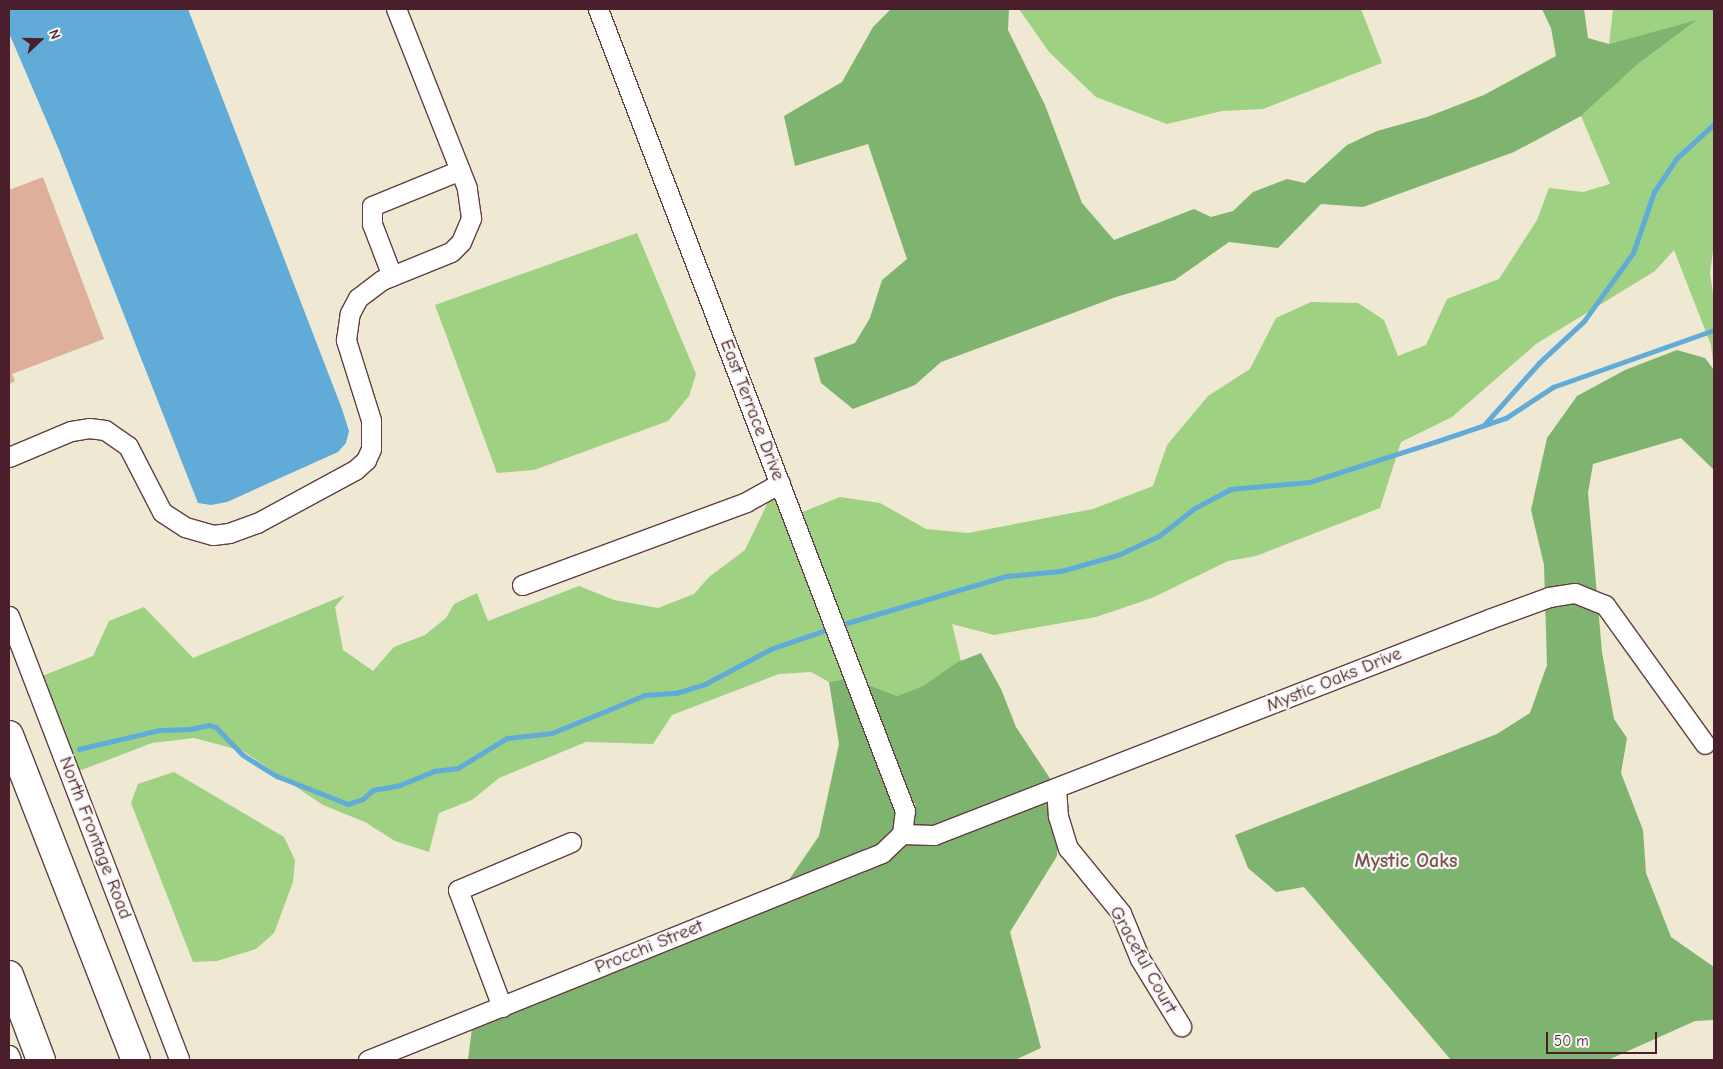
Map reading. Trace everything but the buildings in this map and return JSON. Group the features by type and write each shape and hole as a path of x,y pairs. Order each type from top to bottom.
{"highway":[{"path":"9,735 136,1060"},
{"path":"9,975 41,1060"}],"street":[{"path":"9,457 71,431 89,428 105,430 128,446 148,490 172,520 213,535 229,533 256,523 355,470 366,460 371,449 372,420 346,340 346,326 358,298 369,288 392,276 444,255 461,242 471,218 470,203 460,170 396,9"},
{"name":"East Terrace Drive","path":"598,9 905,811 902,834"},
{"path":"392,276 372,224 372,206 460,170"},
{"path":"522,585 746,502 780,483"},
{"name":"Mystic Oaks Drive","path":"902,834 934,835 1489,618 1549,597 1575,593 1604,605 1705,744"},
{"name":"North Frontage Road","path":"9,616 179,1060"},
{"name":"Graceful Court","path":"1056,788 1058,816 1068,848 1121,913 1140,959 1180,1026"},
{"name":"Procchi Street","path":"368,1060 882,852 902,834"},
{"path":"502,1007 458,890 571,842"},
{"path":"9,1055 11,1060"}],"green space":[{"path":"891,9 1009,9 1008,30 1045,105 1082,203 1114,240 1194,209 1211,217 1233,211 1253,192 1287,179 1305,183 1347,145 1377,131 1427,117 1484,95 1556,56 1551,28 1542,9 1584,9 1588,38 1609,44 1697,20 1638,64 1581,116 1514,152 1363,207 1321,204 1278,248 1229,242 1175,280 1116,297 941,362 915,385 853,409 821,383 814,358 855,343 870,318 882,280 907,259 868,144 795,166 784,116 842,82 873,27"},
{"path":"1019,9 1361,9 1382,63 1263,109 1222,111 1167,124 1096,97 1049,52"},
{"path":"1613,9 1714,9 1714,244 1710,273 1714,300 1714,370 1711,345 1674,250 1655,271 1536,344 1452,417 1401,442 1380,508 1256,556 1228,561 1152,598 1096,617 994,635 952,624 961,661 923,686 897,696 866,684 800,513 840,497 880,503 926,529 968,533 1093,509 1153,486 1167,445 1208,396 1250,369 1276,318 1311,302 1358,303 1384,320 1398,356 1426,345 1447,299 1499,279 1537,220 1549,188 1583,192 1610,184 1581,116 1638,64 1696,21 1609,44"},
{"path":"637,233 696,374 689,396 668,421 534,470 497,473 435,305"},
{"path":"1677,350 1705,358 1714,370 1714,470 1681,438 1593,464 1588,493 1602,652 1614,719 1627,738 1621,773 1643,830 1646,873 1671,937 1714,967 1714,1020 1695,1021 1608,1060 1451,1060 1304,887 1276,892 1248,868 1235,835 1497,734 1530,713 1547,665 1544,565 1531,510 1547,438 1577,396 1625,370"},
{"path":"771,496 777,500 846,679 829,682 811,672 779,674 672,715 653,744 586,742 499,778 472,800 439,813 429,852 395,841 365,822 323,805 243,751 194,738 152,743 79,771 42,676 93,656 109,621 144,607 193,658 345,595 335,607 343,650 373,671 394,647 425,635 446,618 454,604 477,593 488,621 579,586 614,600 658,608 694,594 709,577 745,550"},
{"path":"981,653 1001,689 1016,727 1061,795 1057,856 1010,932 1041,1048 1015,1060 468,1060 472,1028 885,860 916,814 915,803 912,803 866,684 897,696 923,686 958,662"},
{"path":"846,679 897,812 894,831 877,846 786,884 819,836 839,744 829,682"},
{"path":"174,772 284,837 295,860 293,882 274,933 256,949 217,961 193,962 131,803 138,784"}],"water":[{"path":"9,9 188,9 342,409 349,431 346,443 338,452 227,502 211,505 198,503 59,150 9,33"}],"waterway":[{"path":"1484,425 1539,363 1584,321 1633,253 1654,192 1676,159 1714,124"},
{"path":"847,623 1007,576 1061,571 1118,555 1159,536 1195,508 1230,489 1310,482 1438,441 1506,418 1553,387 1714,330"},
{"path":"79,749 160,730 190,729 209,725 216,727 243,755 277,776 348,804 363,799 373,790 400,785 434,771 458,768 507,738 552,733 645,695 676,693 705,684 771,649 823,631"}],"district":[{"name":"Mystic Oaks","path":"1406,860"}]}
